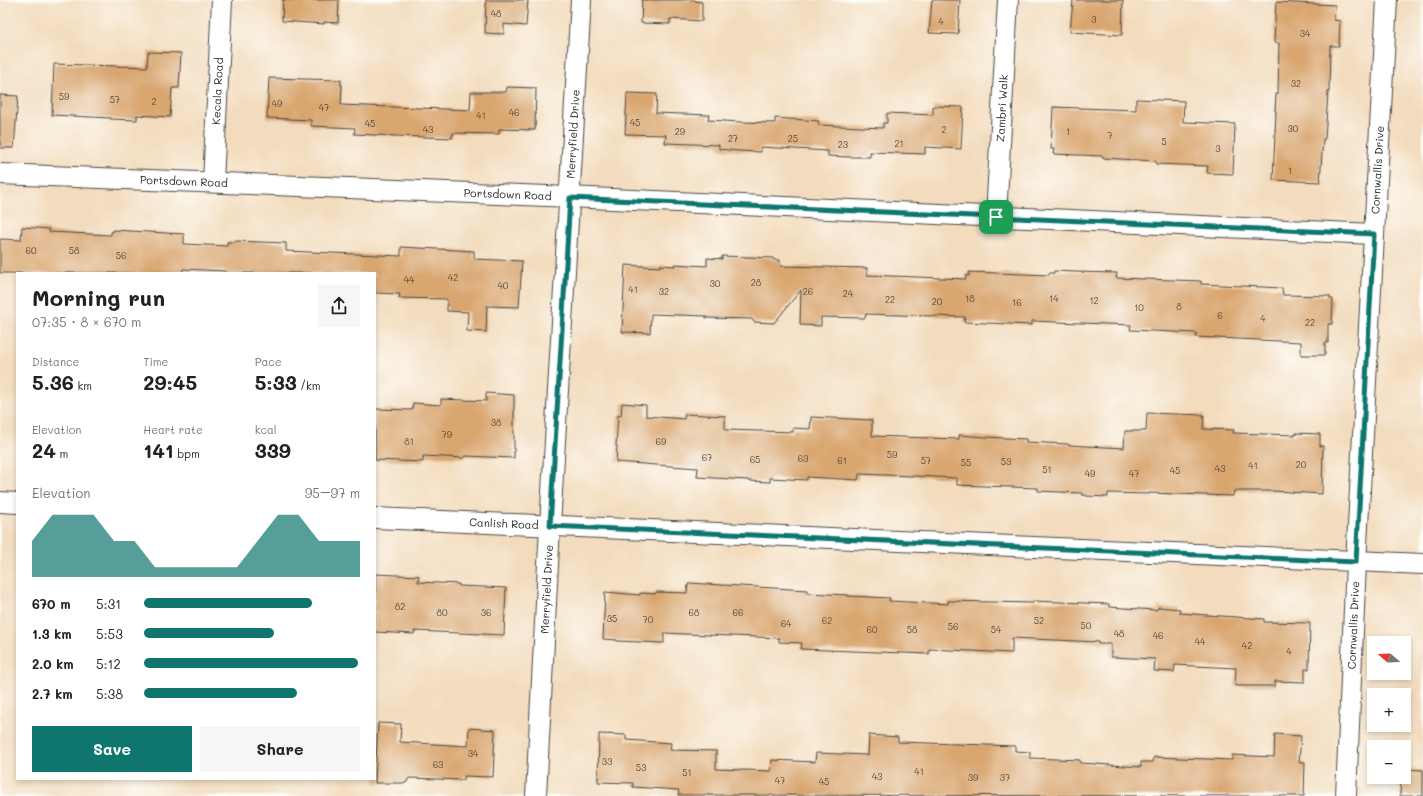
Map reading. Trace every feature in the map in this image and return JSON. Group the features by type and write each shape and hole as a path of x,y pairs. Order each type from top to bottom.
{"street":[{"name":"Kecala Road","path":"213,182 222,0"},
{"name":"Merryfield Drive","path":"536,796 550,526 581,0"},
{"name":"Zambri Walk","path":"996,217 1008,0"},
{"name":"Cornwallis Drive","path":"1346,796 1356,562 1387,0"},
{"name":"Portsdown Road","path":"0,174 213,182 1374,234"},
{"path":"0,502 16,503"},
{"name":"Canlish Road","path":"376,518 1423,564"}],"building":[{"path":"283,0 339,0 338,23 324,22 324,24 282,21"},
{"path":"486,0 528,0 526,26 504,24 504,34 485,33"},
{"path":"642,0 695,0 702,2 702,21 670,19 670,24 641,23"},
{"path":"932,0 960,0 958,34 929,33"},
{"path":"1073,0 1123,0 1122,35 1070,32"},
{"path":"1276,2 1335,5 1334,20 1340,21 1339,46 1330,46 1329,92 1325,139 1323,139 1320,182 1273,180 1275,111 1276,94 1278,94 1279,43 1274,43"},
{"path":"148,52 181,53 179,88 172,88 170,117 137,115 137,120 52,115 54,64 147,67"},
{"path":"269,78 341,80 341,105 470,110 471,92 506,92 507,87 536,88 535,130 499,129 499,134 453,133 452,138 397,136 354,134 355,128 311,126 311,120 267,118"},
{"path":"627,93 657,94 656,113 709,115 708,120 775,123 775,118 819,121 818,125 883,128 883,123 887,123 887,113 933,115 933,106 963,107 961,149 925,147 925,154 870,152 870,157 848,157 828,156 828,151 761,147 761,152 739,151 719,149 719,145 665,143 666,135 625,134"},
{"path":"0,95 18,96 14,148 0,148"},
{"path":"1136,99 1184,101 1183,122 1235,124 1233,174 1207,173 1208,166 1156,164 1156,161 1103,158 1103,156 1053,154 1054,149 1051,149 1053,107 1136,110"},
{"path":"22,227 49,229 49,232 111,235 113,230 184,234 184,244 227,246 227,242 235,241 286,243 286,251 401,256 401,247 474,251 474,259 522,261 519,307 487,306 486,332 467,331 468,312 447,311 447,299 399,298 400,294 376,293 376,272 226,272 183,269 182,272 0,273 0,239 21,240"},
{"path":"722,256 773,258 774,260 780,260 780,266 867,268 867,275 966,279 966,275 969,276 969,272 1049,275 1049,273 1054,273 1054,271 1117,273 1116,278 1201,281 1201,284 1282,288 1283,295 1330,296 1330,299 1333,299 1332,324 1328,324 1328,343 1325,343 1325,355 1301,355 1301,342 1196,337 1197,333 1130,330 1131,325 1032,321 1032,325 964,322 965,317 866,314 865,318 821,317 821,326 800,325 801,290 774,323 754,322 752,319 706,318 706,316 651,314 650,333 622,332 625,265 660,267 660,265 675,266 674,264 707,266 707,258 722,259"},
{"path":"486,393 514,395 514,458 423,456 423,462 376,460 376,409 412,410 413,403 441,405 441,399 486,401"},
{"path":"622,403 646,405 646,416 684,419 685,414 725,416 725,430 793,432 793,428 810,429 811,417 872,420 872,436 959,439 959,435 1026,439 1026,442 1124,448 1125,431 1146,431 1147,413 1204,415 1203,429 1234,430 1233,433 1296,435 1296,433 1320,434 1320,446 1323,446 1322,494 1274,491 1234,491 1233,496 1108,493 1108,497 1086,496 1082,495 1082,493 1038,491 1038,488 957,485 957,478 859,474 858,480 807,477 807,480 770,478 770,482 697,477 698,468 616,462 618,415 621,416"},
{"path":"376,574 419,576 418,582 459,584 459,586 506,588 504,635 414,631 414,634 376,632"},
{"path":"689,583 807,590 807,593 890,598 889,601 948,604 948,601 1033,603 1033,601 1109,604 1109,607 1155,610 1158,609 1158,607 1180,609 1179,613 1264,619 1264,622 1310,623 1309,669 1305,669 1305,682 1275,681 1275,686 1235,686 1236,668 1175,665 1174,672 1154,671 1155,659 1111,657 1111,644 1098,644 1098,642 1012,638 1012,653 929,649 929,654 801,649 802,643 779,642 779,638 664,633 664,643 603,639 605,592 640,595 640,593 655,594 656,592 687,593"},
{"path":"378,723 401,724 400,742 468,746 469,728 495,730 493,777 464,776 464,780 409,778 406,783 375,783"},
{"path":"599,734 626,735 626,740 671,743 670,750 716,751 716,769 771,771 772,760 815,762 816,753 868,755 869,735 898,737 898,742 1015,746 1015,751 1030,752 1030,758 1080,760 1080,763 1141,767 1141,762 1153,762 1154,757 1232,760 1232,755 1274,757 1275,734 1301,736 1299,762 1305,762 1304,796 678,795 679,790 633,787 633,783 598,782"},
{"path":"1411,769 1423,770 1423,796 1400,796 1401,784 1411,784"}],"route":[{"path":"570,198 996,217 1374,234 1356,562 550,526 570,198"}]}
